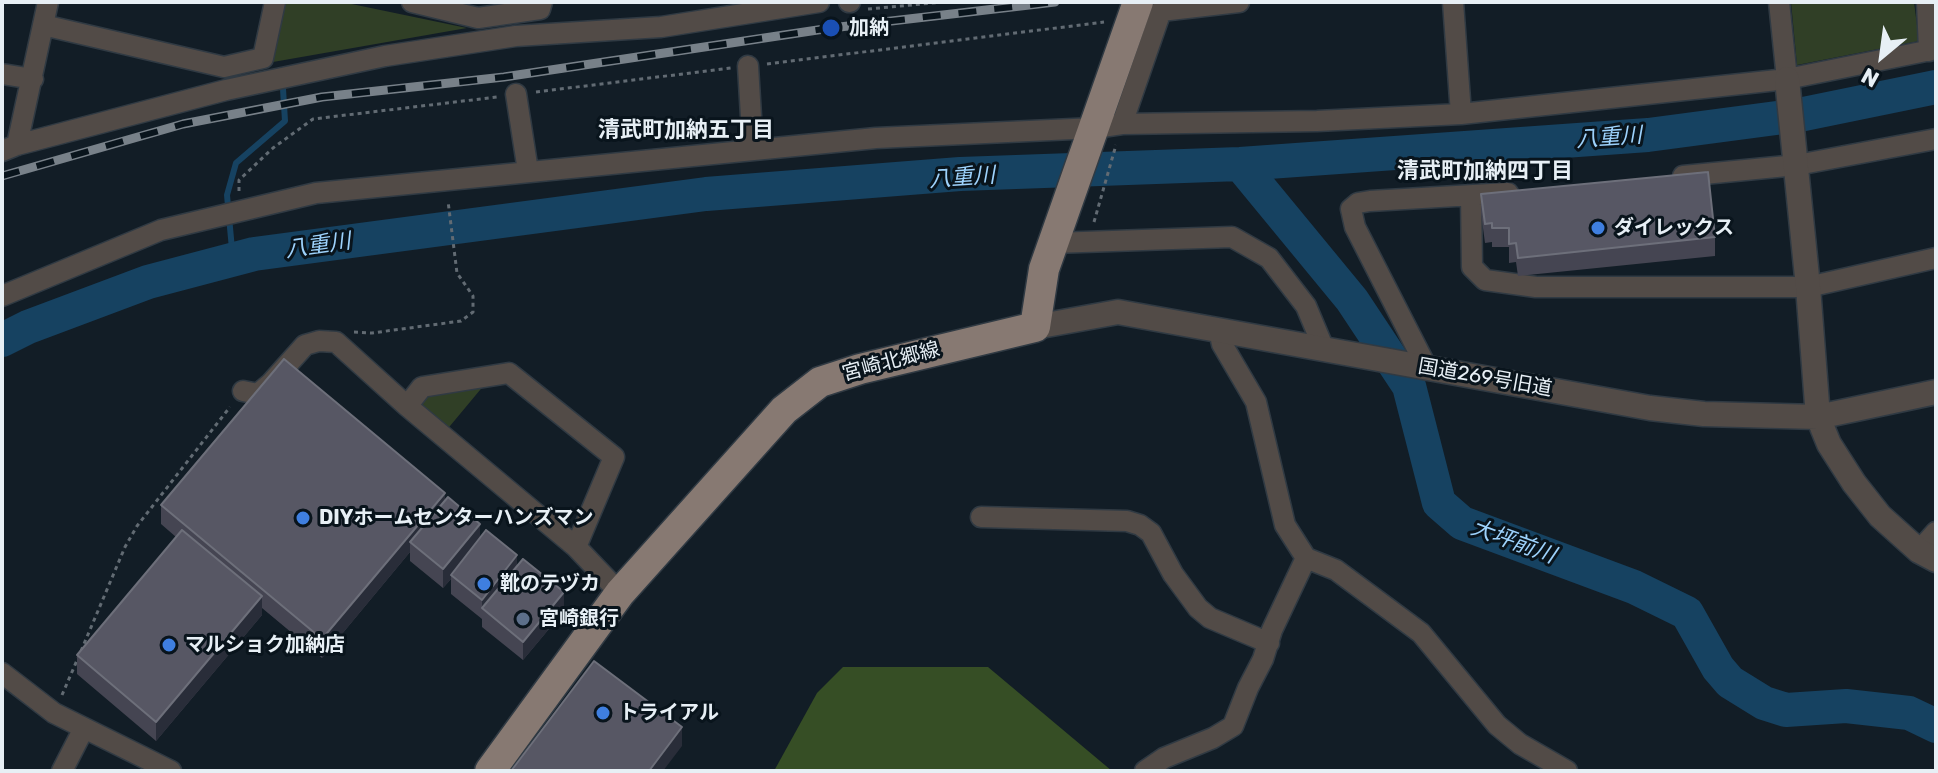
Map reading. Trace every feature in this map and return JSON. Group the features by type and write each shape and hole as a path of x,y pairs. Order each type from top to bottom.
{"main road":[{"path":"1035,327 1044,269 1055,236 1103,129 1135,10"},
{"name":"宮崎北郷線","path":"490,771 620,593 784,410 820,382 860,369 1035,327"}],"street":[{"path":"9,148 33,79 48,2"},
{"path":"43,25 224,67 263,58 275,2"},
{"path":"412,2 478,18 540,9 542,2"},
{"path":"9,148 226,90 385,56 516,36 661,27 819,2"},
{"path":"1103,129 1161,11 1239,2"},
{"path":"1453,2 1461,114"},
{"path":"1779,2 1818,417 1829,444 1880,516 1928,556 1936,532"},
{"path":"2,296 161,230 316,193 876,138 1461,114 1787,82 1932,50 1927,2"},
{"path":"748,66 753,150"},
{"path":"2,74 33,79"},
{"path":"516,94 528,171"},
{"path":"1657,178 1936,139"},
{"path":"1419,366 1355,227 1351,209 1358,203 1370,201 1533,190"},
{"path":"1471,196 1472,267 1485,280 1536,287 1808,287 1936,258"},
{"path":"1055,236 1088,241 1232,237 1269,258 1306,306 1324,349"},
{"name":"国道269号旧道","path":"1035,327 1118,312 1650,408 1704,414 1818,417 1936,392"},
{"path":"1219,331 1222,344 1256,402 1285,525 1306,558 1336,570 1421,633 1497,725 1520,744 1567,771"},
{"path":"243,391 258,394 305,345 319,341 336,342 407,406 576,547 620,593"},
{"path":"407,406 422,387 509,373 614,457 576,547"},
{"path":"981,517 1127,521 1140,525 1151,533 1173,574 1198,608 1210,618 1269,643"},
{"path":"1145,771 1164,758 1213,738 1233,726 1272,630 1306,558"},
{"path":"2,673 54,713 83,730 171,771"},
{"path":"62,771 83,730"}],"path":[{"path":"850,2 856,11 944,2"},
{"path":"239,210 239,180 273,148 313,119 748,66 1135,10"},
{"path":"1088,241 1103,129"},
{"path":"353,332 372,333 461,321 473,312 473,296 457,273 448,196"},
{"path":"54,713 125,547 137,526 243,391"}],"green space":[{"path":"284,2 342,2 467,28 273,62"},
{"path":"1791,2 1914,2 1919,41 1797,65"},
{"path":"485,384 445,432 422,411 421,400 429,394"},
{"path":"843,667 988,667 1112,771 774,771 817,693"}],"building":[{"name":"ダイレックス","path":"1708,172 1715,237 1518,258 1516,243 1509,244 1509,228 1492,228 1492,223 1485,224 1481,194"},
{"name":"DIYホームセンターハンズマン","path":"284,359 445,493 322,639 161,505"},
{"path":"448,497 480,524 443,569 410,542"},
{"name":"マルショク加納店","path":"182,530 262,596 156,722 77,655"},
{"path":"486,530 517,555 482,600 451,575"},
{"path":"523,559 564,592 523,642 482,608"},
{"name":"トライアル","path":"594,661 682,727 649,771 511,771"}],"waterway":[{"name":"八重川","path":"2,340 28,327 148,282 254,254 706,194 960,174 1240,164 1648,135 1799,115 1936,87"},
{"path":"233,260 227,195 236,163 285,121 283,89"},
{"name":"大坪前川","path":"1240,164 1352,300 1409,386 1439,503 1462,523 1634,587 1687,613 1718,668 1730,682 1764,703 1786,710 1846,706 1909,713 1936,726"}],"railway":[{"path":"2,176 183,124 322,97 504,77 831,28 1055,2"}],"place":[{"name":"加納","path":"831,28"},
{"name":"ダイレックス","path":"1598,228"},
{"name":"DIYホームセンターハンズマン","path":"303,518"},
{"name":"靴のテヅカ","path":"484,584"},
{"name":"宮崎銀行","path":"523,619"},
{"name":"マルショク加納店","path":"169,645"},
{"name":"トライアル","path":"603,713"}],"district":[{"name":"清武町加納五丁目","path":"686,131"},
{"name":"清武町加納四丁目","path":"1485,172"}]}
